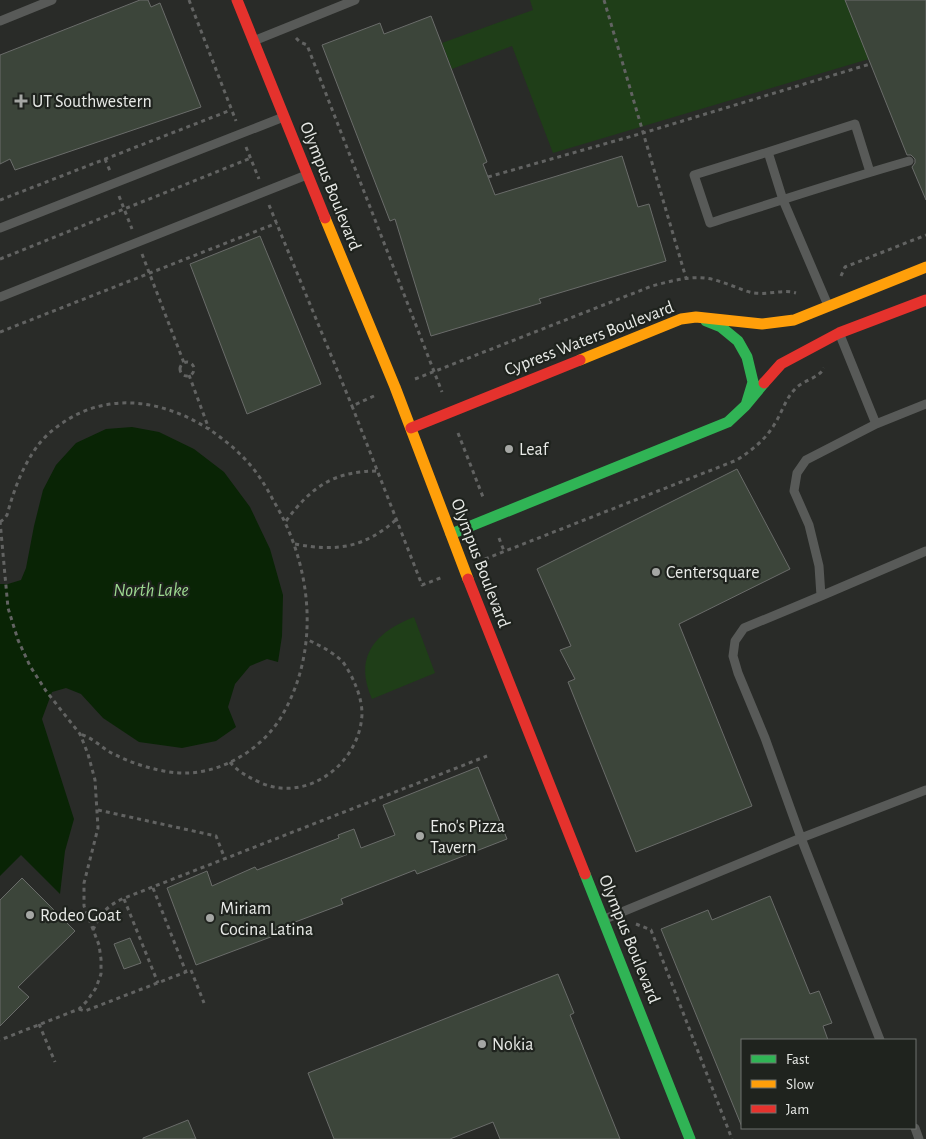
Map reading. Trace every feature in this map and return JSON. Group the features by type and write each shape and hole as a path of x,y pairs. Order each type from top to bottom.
{"street":[{"name":"Olympus Boulevard","path":"236,0 395,387 451,534 690,1139"},
{"name":"Cypress Waters Boulevard","path":"451,534 728,422 745,406 781,364 833,319 926,267"},
{"name":"Cypress Waters Boulevard","path":"411,428 680,319 696,316 762,324 794,320 833,319 926,300"},
{"path":"696,316 721,328 738,341 747,357 753,382 745,406"}],"lane":[{"path":"0,21 52,0"},
{"path":"254,41 355,0"},
{"path":"0,228 284,118"},
{"path":"870,172 855,124 694,176 710,224 909,161"},
{"path":"768,152 783,200 876,424"},
{"path":"0,297 307,175"},
{"path":"821,596 819,566 809,525 794,491 797,473 806,460 876,424 926,404"},
{"path":"880,1039 801,838 733,656 735,641 744,628 926,551"},
{"path":"603,920 801,838 926,790"}],"path":[{"path":"604,0 686,278"},
{"path":"295,38 307,45 504,551"},
{"path":"488,177 643,133 870,64"},
{"path":"0,200 231,110"},
{"path":"0,259 251,158"},
{"path":"105,159 184,363"},
{"path":"0,332 277,223"},
{"path":"838,283 845,267 926,235"},
{"path":"414,380 652,286 686,278 708,278 753,293 771,294 788,290 804,296"},
{"path":"184,363 190,363 193,367 193,372 189,375"},
{"path":"184,363 180,371 183,374 189,375"},
{"path":"482,560 737,460 766,437 797,387 822,373 825,366"},
{"path":"189,375 209,430"},
{"path":"372,397 352,406 422,585 443,576"},
{"path":"0,1040 79,1009 96,988 101,974 101,959 84,906 84,883 98,828 95,780 80,734 46,692 30,666 18,640 8,608 0,522 4,519 18,482 34,449 47,435 75,415 93,408 128,402 149,404 169,409 188,417 209,430 243,457 257,474 286,521 295,544 308,607 305,655 295,691 282,717 270,732 258,744 230,762 213,768 187,773 166,771 142,765 123,758 87,736 80,734"},
{"path":"286,521 294,509 321,485 343,474 358,471 379,471"},
{"path":"295,544 328,548 350,546 383,532 397,519"},
{"path":"230,762 237,770 265,784 281,788 297,788 312,784 327,776 340,766 352,750 362,714 360,695 343,662 328,649 306,639"},
{"path":"93,931 98,919 108,906 487,756"},
{"path":"98,810 216,836 225,859"},
{"path":"153,888 186,972"},
{"path":"124,899 158,983"},
{"path":"636,924 651,930 732,1139"},
{"path":"79,1009 86,1011 191,970 204,1003"},
{"path":"39,1024 55,1062"}],"shaded area":[{"path":"530,0 845,0 869,59 553,153 512,46 452,69 442,43 533,10"},
{"path":"414,617 435,673 372,699 365,670 367,658 372,648 379,638 389,630"}],"water":[{"name":"North Lake","path":"132,427 159,432 194,449 224,472 250,507 270,549 283,595 282,636 278,662 267,659 250,666 235,684 228,707 236,727 216,741 182,748 139,742 103,718 81,694 66,688 52,692 42,719 74,819 65,851 60,894 21,855 0,876 0,584 21,580 26,568 43,490 56,465 76,443 106,429"}],"building":[{"path":"140,0 148,0 151,7 160,3 201,107 15,170 10,159 0,164 0,55"},
{"path":"845,0 926,0 926,200 912,167 915,159 911,155 907,155"},
{"path":"431,16 487,162 483,164 495,195 622,156 638,207 649,204 666,261 539,299 541,303 431,336 395,219 390,221 322,45 380,23 384,34"},
{"path":"260,236 321,384 247,414 190,264"},
{"path":"737,469 790,569 679,624 752,806 636,852 568,682 575,679 560,650 571,646 537,569"},
{"path":"478,767 507,839 417,874 415,870 341,899 343,904 274,930 276,935 196,965 167,888 207,871 212,886 255,867 257,870 339,838 338,835 354,829 361,848 395,835 383,805"},
{"name":"Rodeo Goat","path":"22,878 75,931 18,987 29,997 0,1026 0,900"},
{"path":"770,896 810,994 819,991 832,1023 823,1026 828,1039 741,1039 741,1125 661,929 708,910 712,920"},
{"path":"130,938 141,963 124,969 114,944"},
{"name":"Nokia","path":"558,974 574,1013 570,1015 620,1139 500,1139 493,1122 450,1139 334,1139 308,1073"},
{"path":"188,1120 196,1139 143,1139 143,1138"}],"traffic: fast":[{"path":"706,321 721,327 738,341 747,357 753,382 746,405"},
{"path":"451,534 728,422 745,406 764,383"},
{"path":"585,874 690,1139"}],"traffic: slow":[{"path":"325,218 395,387 468,579"},
{"path":"580,360 681,319 696,317 762,324 794,320 926,267"}],"traffic: jam":[{"path":"237,0 325,218"},
{"path":"764,383 781,364 839,333 926,300"},
{"path":"411,428 580,360"},
{"path":"468,579 585,874"}],"place":[{"name":"UT Southwestern","path":"21,101"},
{"name":"Leaf","path":"509,449"},
{"name":"Centersquare","path":"656,572"},
{"name":"Eno's Pizza Tavern","path":"420,836"},
{"name":"Rodeo Goat","path":"30,915"},
{"name":"Miriam Cocina Latina","path":"210,918"},
{"name":"Nokia","path":"482,1044"}]}
